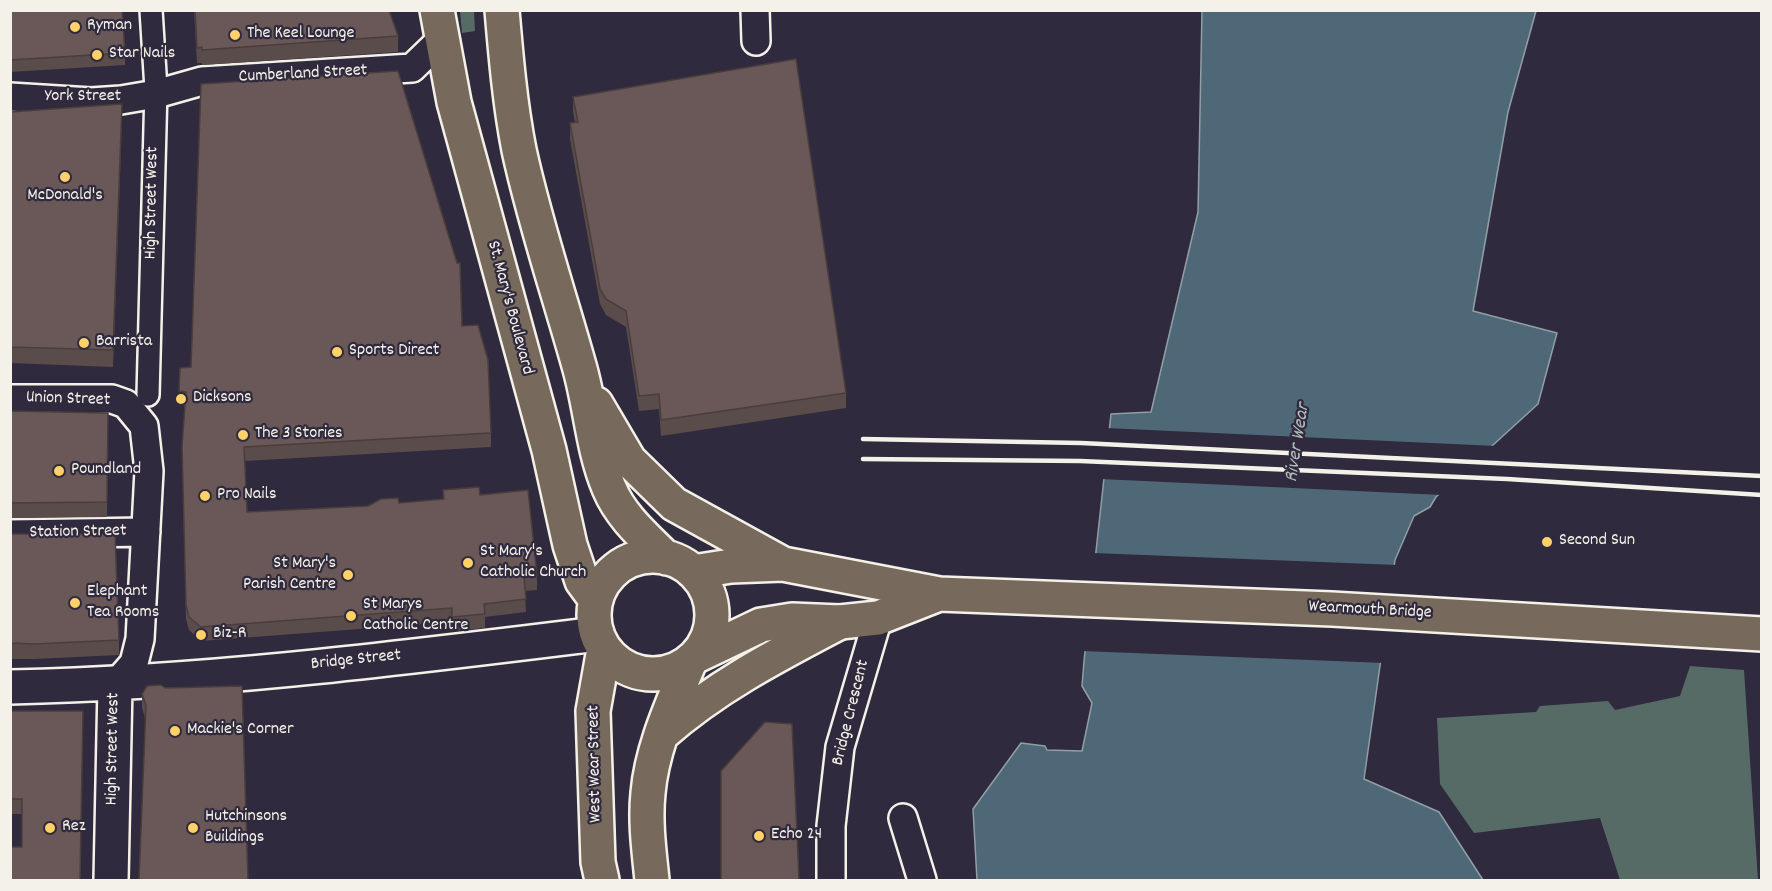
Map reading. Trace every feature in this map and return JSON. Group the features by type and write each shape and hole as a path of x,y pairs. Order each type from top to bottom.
{"main road":[{"path":"502,10 508,82 520,152 584,383 591,435 609,489 628,520 704,587 712,618 705,644 693,658 661,734 648,793 647,837 652,880"},
{"name":"St. Mary's Boulevard","path":"439,25 469,158 549,450 570,545 582,581 596,600"},
{"path":"584,383 629,460 661,493 674,504 783,564"},
{"path":"783,564 679,565 649,556 620,566 601,587 596,600 594,617 601,641 618,663 642,673 656,674 672,671 693,658 761,625 792,620 840,622 878,618 939,594"},
{"name":"Wearmouth Bridge","path":"783,564 939,594 1332,609 1761,634"},
{"path":"661,734 686,713 737,677 840,622"},
{"name":"West Wear Street","path":"597,874 592,711 601,641"}],"street":[{"name":"High Street West","path":"111,880 115,685 134,663 140,639 146,532 148,471 142,404 156,94 151,10"},
{"path":"755,10 756,41"},
{"name":"Cumberland Street","path":"156,94 202,81 412,68 439,25"},
{"name":"York Street","path":"10,97 91,102 156,94"},
{"name":"Union Street","path":"10,399 112,399 126,404 142,404"},
{"name":"Station Street","path":"10,534 146,532"},
{"name":"Bridge Crescent","path":"831,880 831,826 840,747 878,618"},
{"name":"Bridge Street","path":"10,687 115,685 601,641"},
{"path":"903,818 922,880"},
{"path":"636,880 647,837"}],"green space":[{"path":"460,11 474,11 475,31 462,33"},
{"path":"1690,666 1744,670 1758,880 1620,880 1600,818 1474,833 1440,784 1437,718 1536,712 1540,706 1608,701 1615,710 1680,696"}],"water":[{"name":"River Wear","path":"1202,11 1536,11 1508,112 1473,311 1557,333 1538,404 1436,497 1430,507 1414,516 1395,560 1364,779 1439,812 1483,880 977,880 973,809 1021,743 1045,746 1047,750 1082,751 1092,703 1082,686 1111,414 1151,412 1198,212"}],"pier":[{"path":"1106,428 1496,446 1442,495 1101,479"},
{"path":"1093,553 1397,565 1385,663 1082,651"}],"building":[{"path":"10,10 122,10 125,53 10,60"},
{"path":"195,10 389,10 398,36 202,50 202,47 197,48"},
{"path":"796,59 846,393 661,420 659,394 639,396 626,311 606,299 600,289 570,123 578,122 573,97"},
{"path":"398,71 457,263 460,263 462,326 478,325 488,360 491,433 244,447 247,512 368,506 381,499 398,498 399,503 444,499 443,490 479,487 480,495 528,490 537,576 524,577 526,599 484,604 485,614 452,617 452,608 201,627 189,617 186,605 182,446 186,392 179,391 180,368 191,367 201,84"},
{"path":"122,104 113,350 10,347 10,112"},
{"name":"Poundland","path":"10,411 108,413 107,502 10,503"},
{"name":"Elephant Tea Rooms","path":"10,534 115,534 119,640 10,643"},
{"path":"161,685 165,688 242,686 248,880 139,880 146,705 142,694 147,686"},
{"path":"10,711 83,711 80,880 10,880 10,847 22,847 22,799 10,799"},
{"name":"Echo 24","path":"765,722 792,724 799,880 721,880 721,771"}],"railway":[{"path":"863,439 1081,443 1762,476"},
{"path":"863,459 1080,461 1507,479 1762,495"}],"place":[{"name":"Ryman","path":"75,27"},
{"name":"The Keel Lounge","path":"235,35"},
{"name":"Star Nails","path":"97,55"},
{"name":"McDonald's","path":"65,177"},
{"name":"Barrista","path":"84,343"},
{"name":"Sports Direct","path":"337,352"},
{"name":"Dicksons","path":"181,399"},
{"name":"The 3 Stories","path":"243,435"},
{"name":"Poundland","path":"59,471"},
{"name":"Pro Nails","path":"205,496"},
{"name":"Second Sun","path":"1547,542"},
{"name":"St Mary's Catholic Church","path":"468,563"},
{"name":"St Mary's Parish Centre","path":"348,575"},
{"name":"Elephant Tea Rooms","path":"75,603"},
{"name":"St Marys Catholic Centre","path":"351,616"},
{"name":"Biz-R","path":"201,635"},
{"name":"Mackie's Corner","path":"175,731"},
{"name":"Rez","path":"50,828"},
{"name":"Hutchinsons Buildings","path":"193,828"},
{"name":"Echo 24","path":"759,836"}]}
